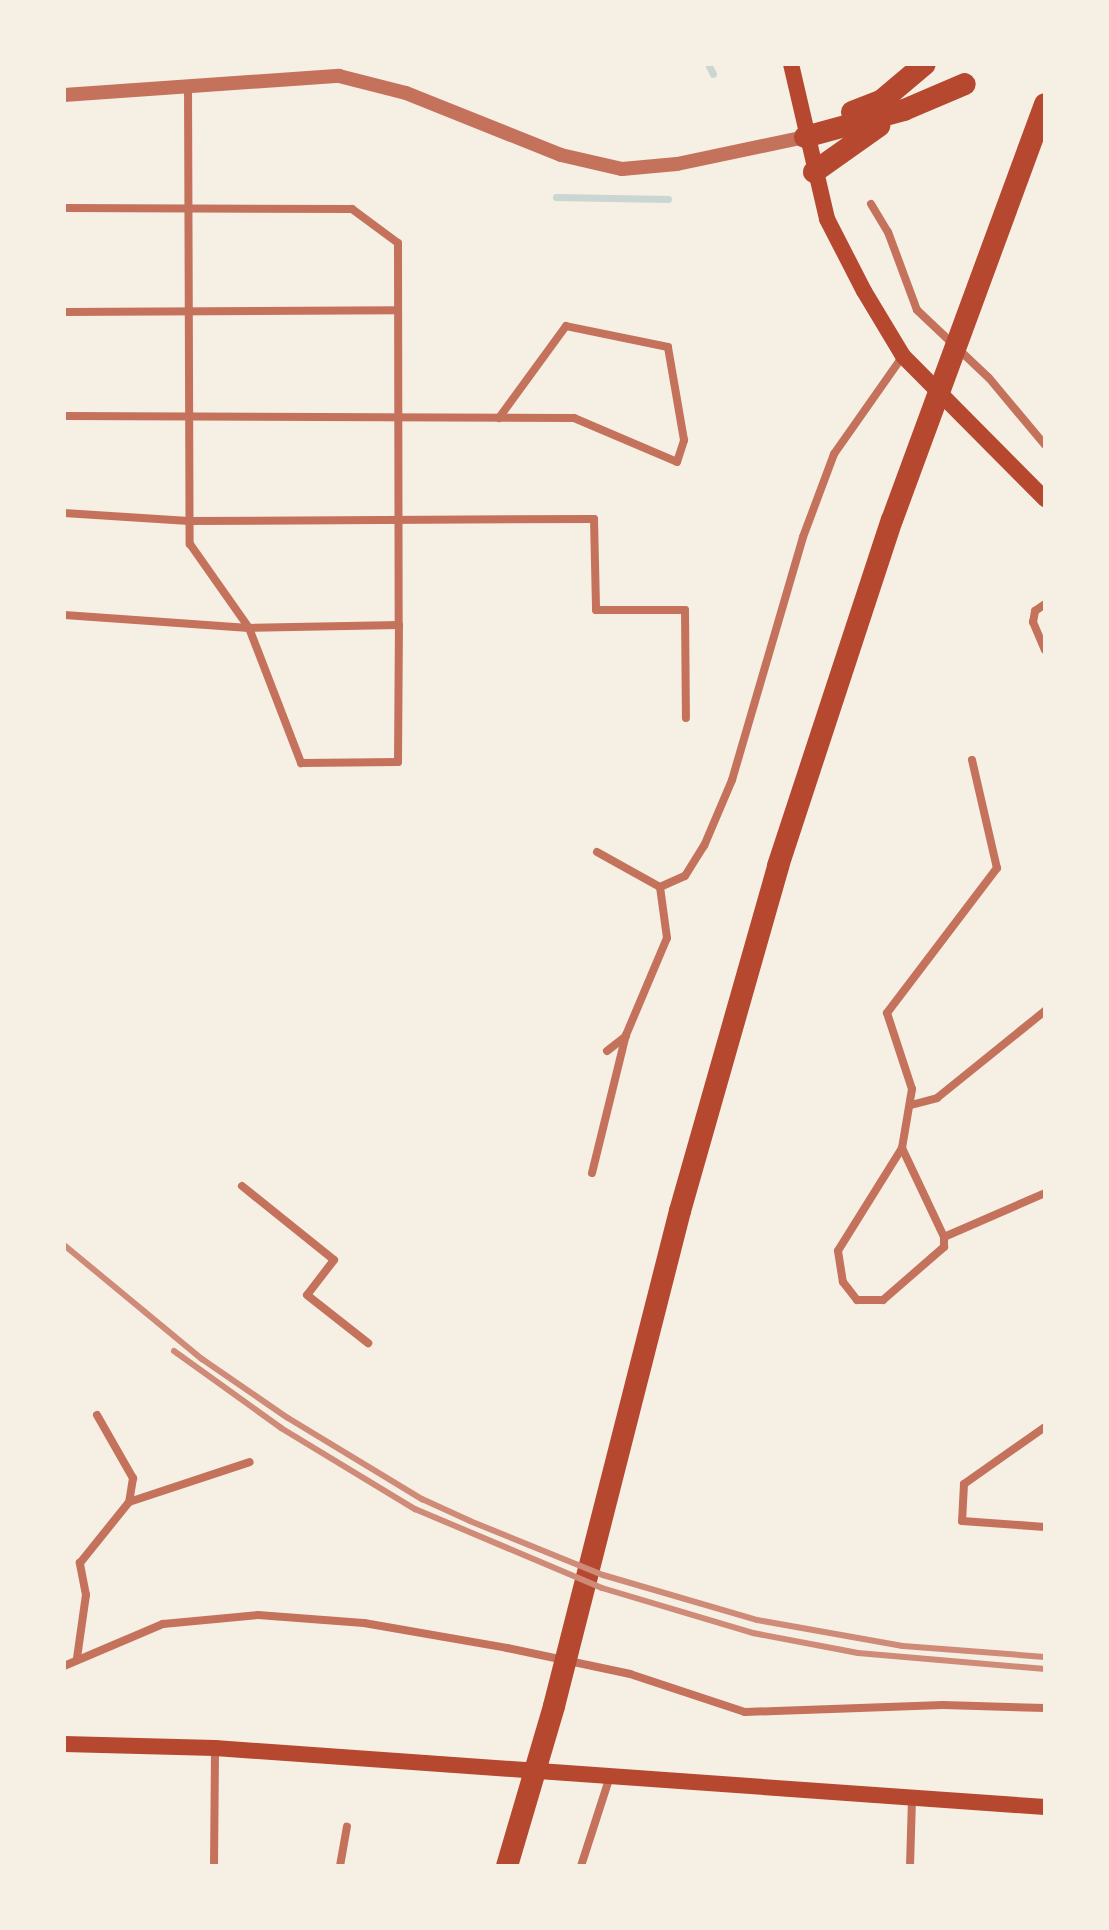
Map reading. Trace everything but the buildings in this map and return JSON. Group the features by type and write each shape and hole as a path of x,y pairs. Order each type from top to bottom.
{"highway":[{"path":"805,137 881,101 925,64"},
{"path":"805,137 904,110 965,84"},
{"path":"507,1866 771,937 899,522 1045,104"},
{"path":"814,172 904,110"},
{"path":"964,342 1045,143"},
{"path":"522,1866 633,1422"}],"main road":[{"path":"791,64 805,137 827,219 903,356 1045,499"},
{"path":"64,1744 215,1748 1045,1807"}],"street":[{"path":"64,95 320,75 360,79 531,145 622,169 677,164 805,137"},
{"path":"64,208 188,208 352,209 398,243 398,762 301,763 249,628 190,544 188,312 188,208 188,83"},
{"path":"871,204 888,232 917,310 989,378 1045,445"},
{"path":"64,312 398,310"},
{"path":"64,416 189,416 499,418 574,418 677,462 684,440 668,347 566,326 499,418"},
{"path":"660,887 685,876 704,846 732,780 803,537 834,454 903,356"},
{"path":"64,513 189,521 594,519 596,610 685,610 686,718"},
{"path":"1045,604 1035,611 1033,622 1045,650"},
{"path":"64,615 249,628 399,625"},
{"path":"902,1148 944,1237 944,1247 883,1300 857,1300 843,1282 838,1251 902,1148 911,1105 912,1089 887,1013 997,868 972,760"},
{"path":"597,852 660,887"},
{"path":"592,1173 626,1035 667,938 660,887"},
{"path":"911,1105 937,1098 1045,1011"},
{"path":"607,1051 626,1035"},
{"path":"242,1186 334,1260 307,1295 368,1343"},
{"path":"944,1237 1045,1193"},
{"path":"77,1658 86,1595 80,1563 129,1502 133,1478 97,1415"},
{"path":"1045,1427 964,1484 962,1521 1045,1527"},
{"path":"129,1502 250,1462"},
{"path":"64,1666 163,1624 258,1615 364,1623 507,1648 630,1674 745,1712 943,1705 1045,1708"},
{"path":"214,1866 215,1748"},
{"path":"581,1866 610,1776"},
{"path":"910,1866 912,1797"},
{"path":"340,1866 345,1858 347,1827"}],"waterway":[{"path":"708,64 713,74"},
{"path":"556,197 668,199"}],"railway":[{"path":"64,1245 202,1359 288,1418 422,1499 470,1521 603,1575 757,1620 903,1646 1045,1657"},
{"path":"174,1351 281,1428 415,1509 602,1588 753,1633 858,1653 1045,1669"}]}
